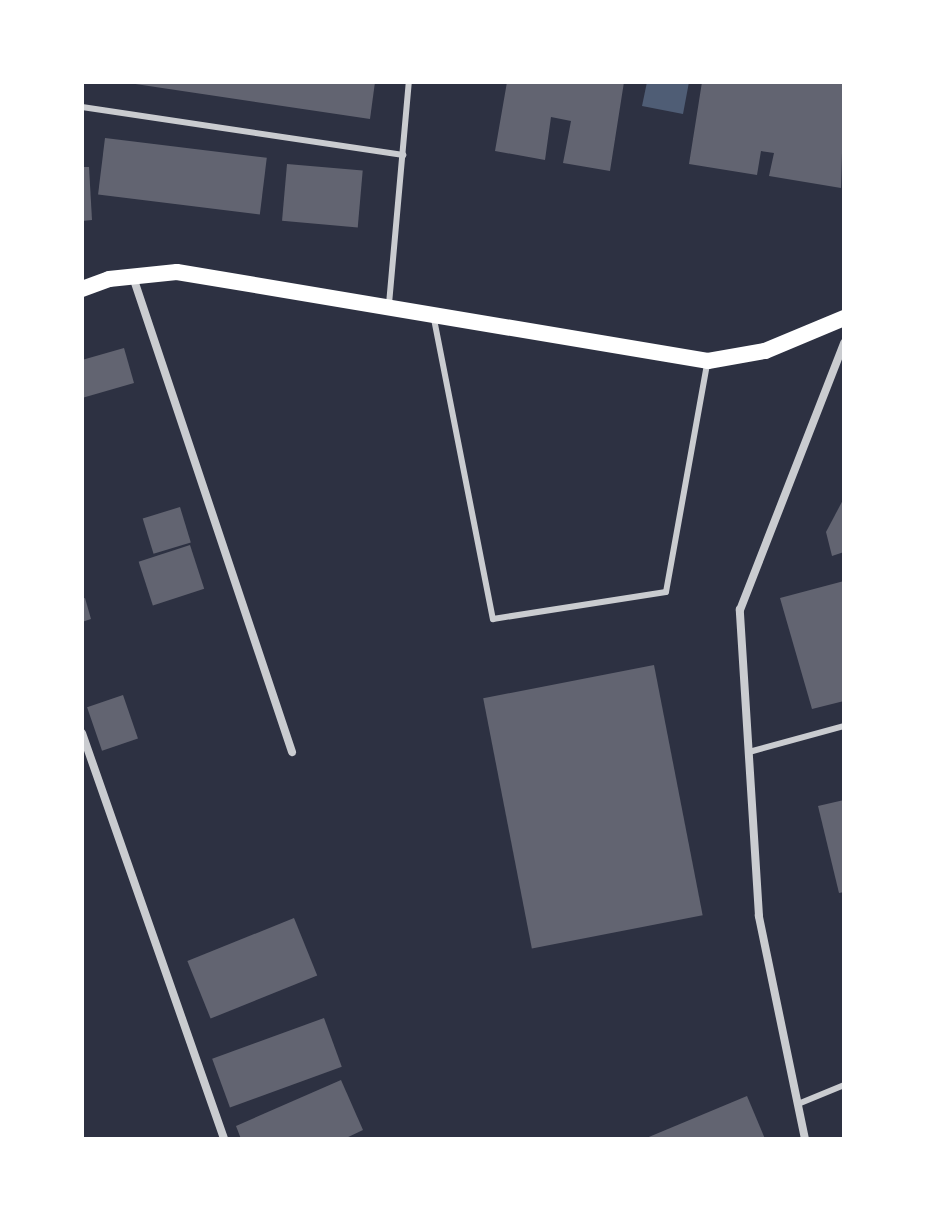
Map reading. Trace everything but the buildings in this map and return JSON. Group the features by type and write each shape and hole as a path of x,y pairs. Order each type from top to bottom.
{"main road":[{"path":"82,289 133,276 177,272 708,361 765,351 844,318"}],"street":[{"path":"133,276 292,752"},
{"path":"805,1139 759,916 740,610 844,343"},
{"path":"82,733 224,1139"}],"lane":[{"path":"388,308 409,82"},
{"path":"82,107 403,155"},
{"path":"434,315 493,619 666,592 708,361"},
{"path":"749,752 844,726"},
{"path":"798,1104 844,1085"}],"water":[{"path":"647,82 689,82 683,114 642,106"}]}
